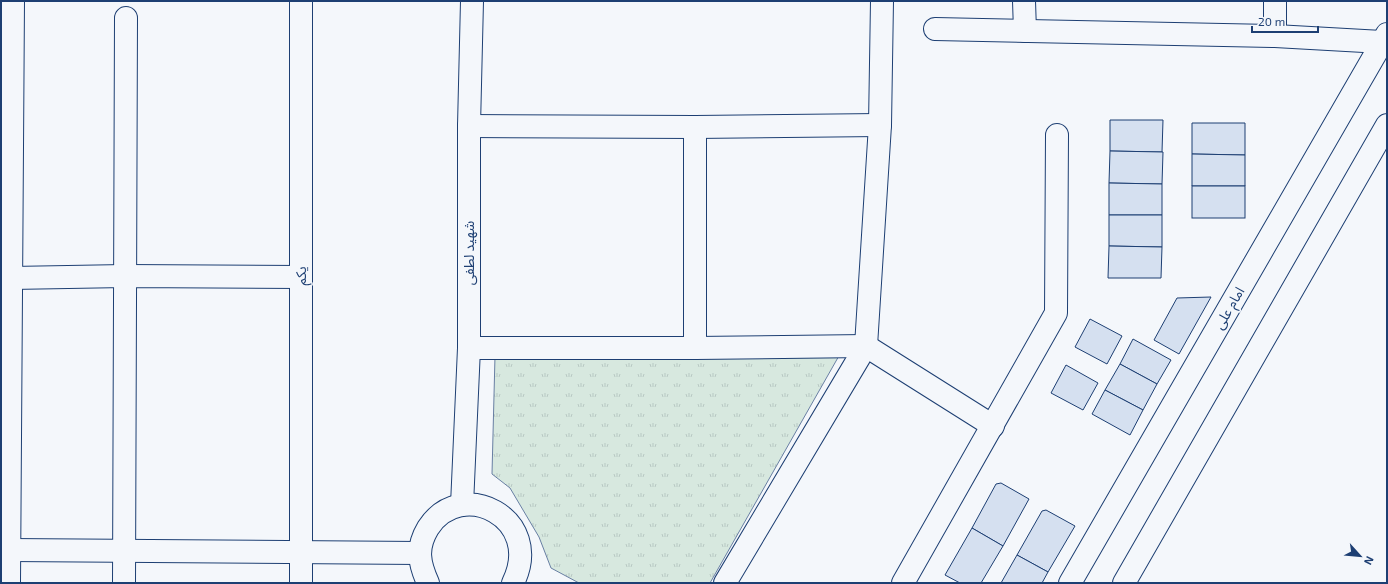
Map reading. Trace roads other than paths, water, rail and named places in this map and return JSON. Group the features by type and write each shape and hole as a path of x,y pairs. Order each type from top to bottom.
{"street":[{"path":"9,583 11,278 6,209 13,1"},
{"name":"یکم","path":"301,1 301,583"},
{"name":"شهید لطفی","path":"462,505 469,348 469,126 472,1"},
{"path":"725,583 866,346 880,125 882,1"},
{"path":"1024,1 1025,31"},
{"path":"1275,36 1276,1"},
{"path":"124,583 126,18"},
{"path":"935,29 1385,38"},
{"name":"امام علی","path":"1070,583 1385,38"},
{"path":"469,126 696,127 880,125"},
{"path":"1124,583 1387,125"},
{"path":"695,348 696,127"},
{"path":"903,583 1056,312 1057,135"},
{"path":"11,278 125,276 301,277"},
{"path":"469,348 866,346 993,426"},
{"path":"428,583 422,569 420,553 424,536 433,522 446,511 462,505 479,505 495,511 508,521 517,536 521,552 519,569 515,582"},
{"path":"9,550 420,553"}]}
